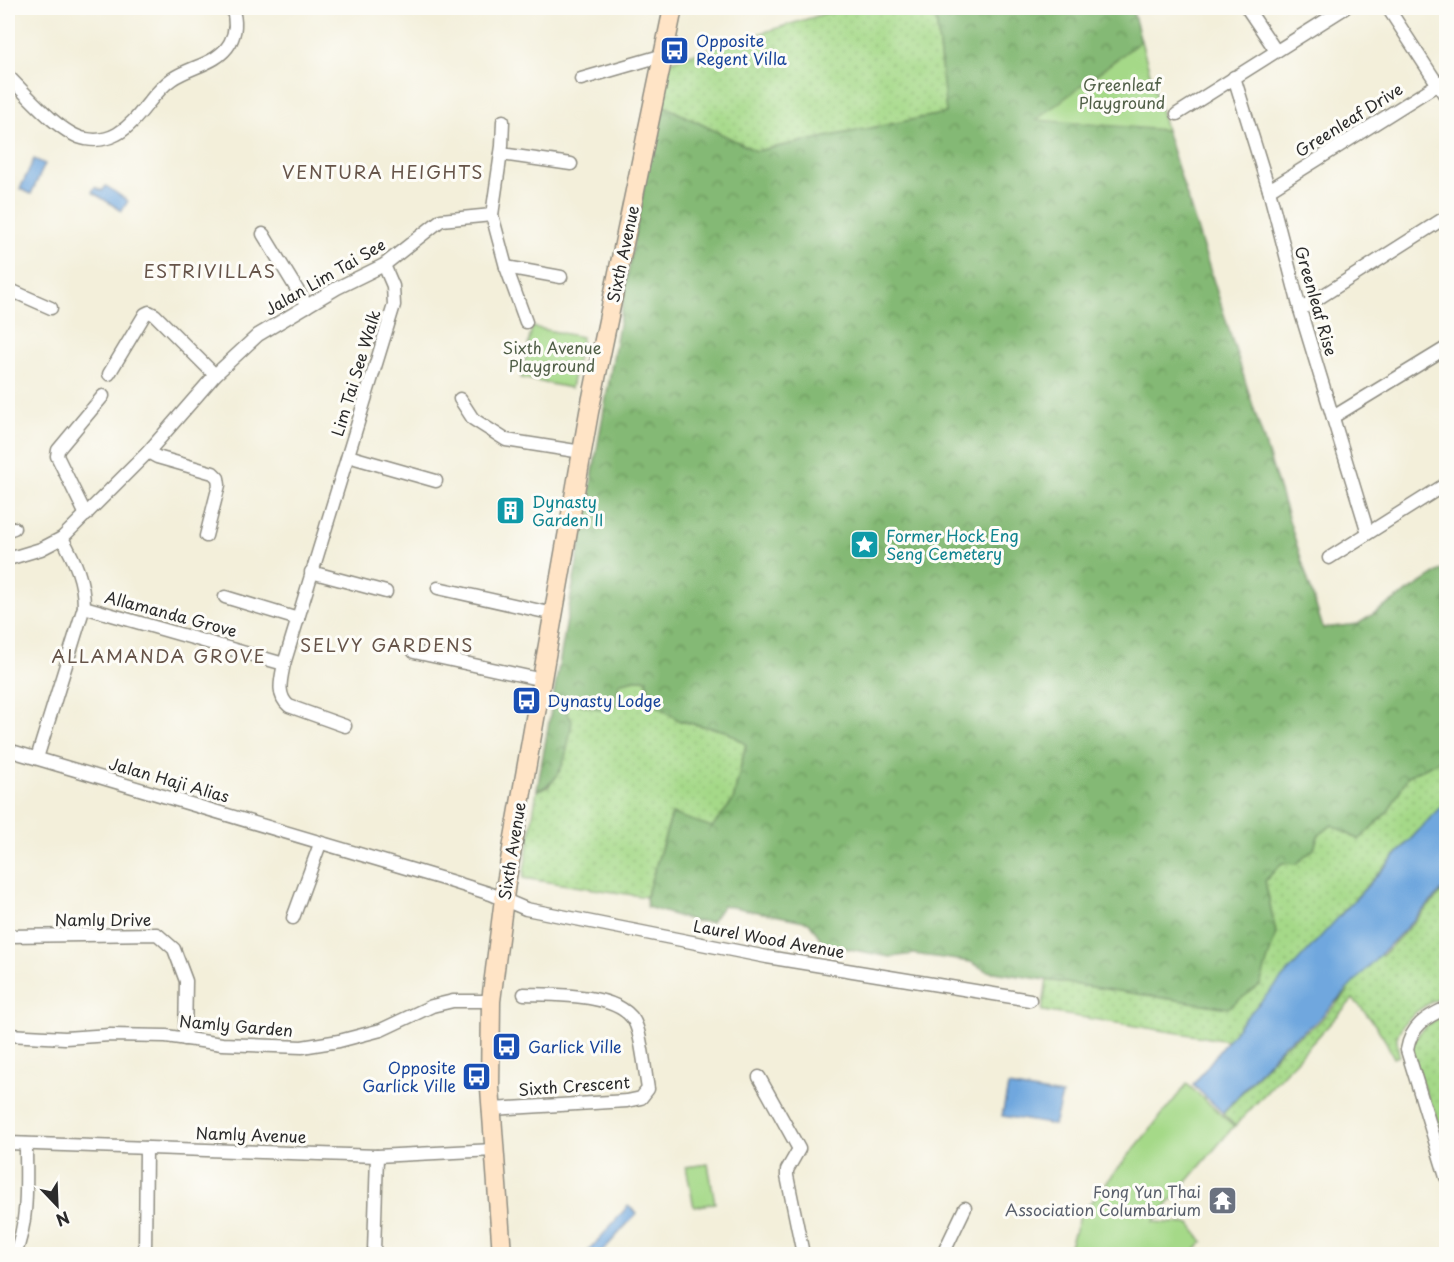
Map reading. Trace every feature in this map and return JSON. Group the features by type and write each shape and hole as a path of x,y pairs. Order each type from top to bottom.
{"main road":[{"name":"Sixth Avenue","path":"502,1254 491,1109 491,1001 504,900 582,452 673,8"}],"street":[{"path":"8,76 64,130 85,139 99,140 113,136 128,125 164,84 213,60 222,53 234,34 235,23 232,8"},
{"path":"1247,8 1276,51"},
{"path":"1177,114 1345,8"},
{"path":"1388,8 1443,81 1446,97"},
{"path":"581,79 664,55"},
{"name":"Greenleaf Rise","path":"1234,77 1269,189 1300,310 1368,533"},
{"name":"Greenleaf Drive","path":"1269,189 1443,81"},
{"path":"502,121 501,154 492,215 506,267 526,322"},
{"path":"501,154 571,164"},
{"name":"Jalan Lim Tai See","path":"8,559 41,549 62,538 148,452 215,375 258,335 337,288 384,265 441,220 492,215"},
{"path":"1300,310 1446,217"},
{"path":"263,234 307,306"},
{"name":"Lim Tai See Walk","path":"345,726 289,706 283,700 280,686 284,664 394,305 393,286 384,265"},
{"path":"506,267 561,277"},
{"path":"8,289 51,309"},
{"path":"109,374 145,314 150,312 215,375"},
{"path":"1334,417 1446,348"},
{"path":"86,514 57,456 58,450 103,396"},
{"path":"460,399 473,419 506,440 582,452"},
{"path":"148,452 157,457 213,473 218,478 219,485 206,536"},
{"name":"Lim Tai See Walk","path":"348,456 436,481"},
{"path":"1329,558 1446,484"},
{"name":"Allamanda Grove","path":"37,758 84,607 80,573 62,538"},
{"path":"312,572 386,592"},
{"path":"438,588 554,614"},
{"path":"225,597 298,619"},
{"name":"Allamanda Grove","path":"84,607 284,664"},
{"path":"414,652 543,680"},
{"name":"Jalan Haji Alias","path":"8,750 450,881 504,900"},
{"path":"293,918 320,844"},
{"name":"Laurel Wood Avenue","path":"504,900 526,909 767,957 1030,1000"},
{"name":"Namly Drive","path":"8,936 157,934 174,949 186,981 185,1039"},
{"name":"Sixth Crescent","path":"491,1109 627,1101 641,1098 648,1089 636,1024 626,1010 586,997 524,994"},
{"name":"Namly Garden","path":"8,1035 65,1038 110,1035 166,1036 261,1047 302,1047 339,1041 381,1030 432,1006 453,1001 491,1001"},
{"path":"1446,1008 1430,1016 1415,1028 1408,1044 1408,1058 1446,1177"},
{"path":"759,1077 799,1149 787,1170 787,1176 802,1254"},
{"name":"Namly Avenue","path":"8,1143 376,1156 494,1150"},
{"path":"15,1254 23,1234 26,1144"},
{"path":"145,1254 146,1148"},
{"path":"372,1254 374,1251 376,1156"},
{"path":"943,1254 965,1208"}],"green space":[{"path":"843,8 935,8 947,113 756,151 658,103 667,62"},
{"path":"935,8 1132,8 1141,41 1037,120 1166,130 1323,628 1358,624 1446,567 1446,757 1408,776 1389,810 1359,840 1332,825 1318,836 1314,849 1296,864 1282,863 1265,881 1276,933 1260,985 1228,1008 987,971 971,962 914,954 890,957 824,944 809,922 723,905 711,922 694,921 647,907 646,897 672,814 712,827 733,801 746,744 726,731 680,721 649,700 647,679 634,679 619,683 617,704 604,710 569,702 567,713 572,721 564,762 554,780 537,790 658,103 756,151 946,113"},
{"name":"Greenleaf Playground","path":"1141,41 1166,130 1036,120"},
{"name":"Sixth Avenue Playground","path":"532,327 582,337 571,388 521,378"},
{"path":"634,679 647,679 649,700 680,721 726,731 746,743 733,801 712,828 672,814 646,897 523,878 537,790 548,787 556,777 569,702 617,704 619,683"},
{"path":"1446,757 1446,801 1338,917 1382,956 1446,888 1446,995 1424,1006 1400,1029 1397,1037 1399,1056 1394,1058 1376,1027 1353,999 1235,1126 1223,1114 1284,1046 1317,1024 1349,991 1320,1015 1282,981 1240,1024 1228,1041 1042,1011 1047,980 1228,1007 1276,934 1265,881 1282,863 1332,825 1389,810 1408,776"},
{"path":"1446,1014 1446,1140 1419,1076 1413,1044 1422,1029"},
{"path":"1187,1084 1234,1126 1153,1222 1190,1224 1203,1242 1191,1254 1072,1254 1068,1251 1080,1215"},
{"path":"708,1164 715,1203 694,1207 686,1167"}],"water":[{"path":"34,159 45,164 31,194 20,189"},
{"path":"106,186 128,201 122,211 92,192 95,187 102,191"},
{"path":"1446,801 1446,886 1316,1022 1283,1045 1223,1113 1193,1085 1240,1024"},
{"path":"1008,1086 1062,1095 1054,1125 1002,1116"},
{"path":"628,1206 637,1213 600,1254 586,1254"}],"place":[{"name":"Opposite Regent Villa","path":"675,50"},
{"name":"Dynasty Garden II","path":"511,511"},
{"name":"Former Hock Eng Seng Cemetery","path":"865,545"},
{"name":"Dynasty Lodge","path":"526,701"},
{"name":"Garlick Ville","path":"507,1047"},
{"name":"Opposite Garlick Ville","path":"477,1077"},
{"name":"Fong Yun Thai Association Columbarium","path":"1222,1201"}],"district":[{"name":"VENTURA HEIGHTS","path":"383,173"},
{"name":"ESTRIVILLAS","path":"210,272"},
{"name":"SELVY GARDENS","path":"387,646"},
{"name":"ALLAMANDA GROVE","path":"159,657"}]}
